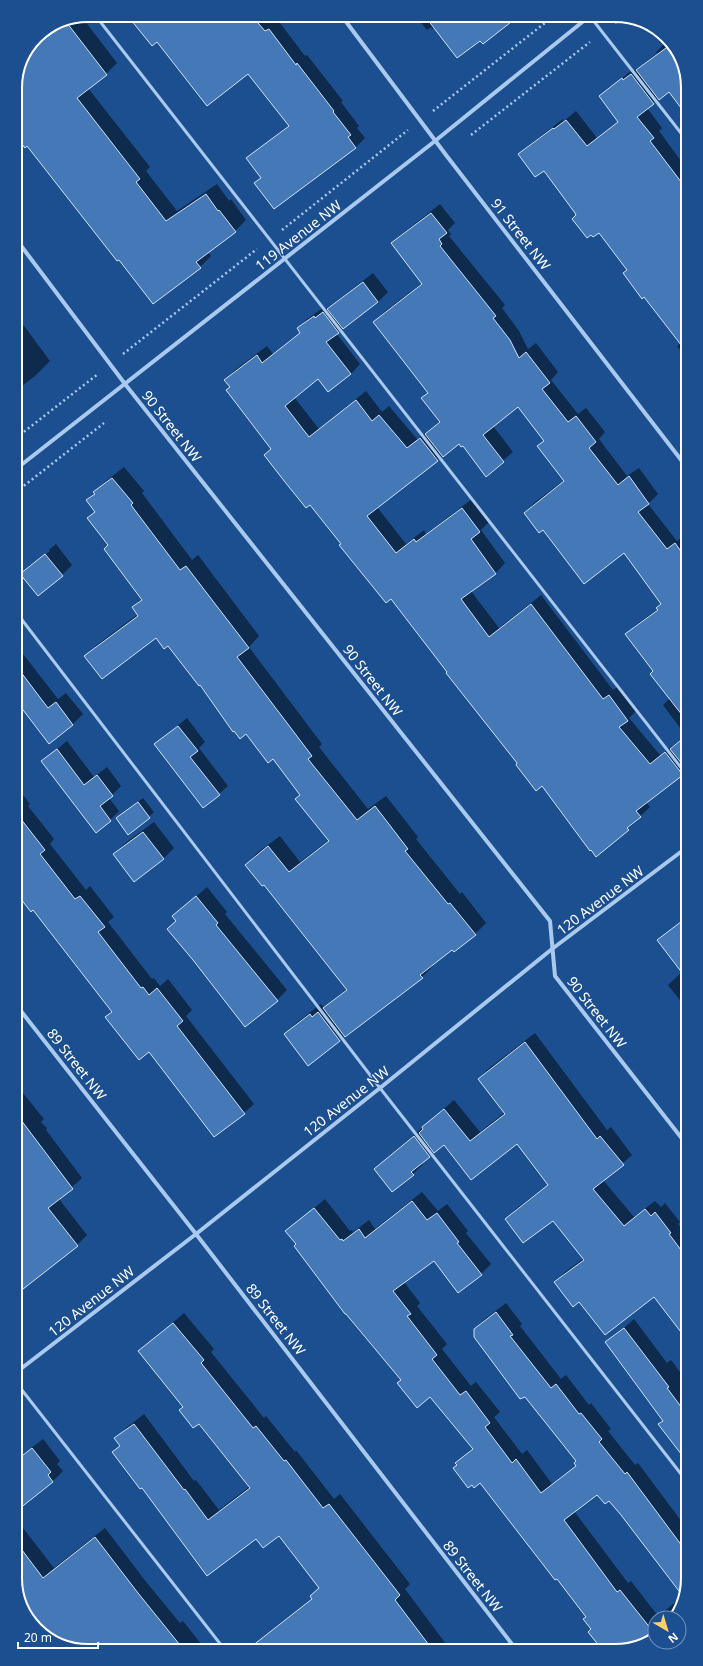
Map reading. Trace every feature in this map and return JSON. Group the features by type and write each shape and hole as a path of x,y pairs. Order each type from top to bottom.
{"street":[{"name":"91 Street NW","path":"346,22 681,460"},
{"name":"119 Avenue NW","path":"22,464 436,141 583,22"},
{"name":"90 Street NW","path":"22,247 124,384 550,921 555,976 681,1137"},
{"name":"120 Avenue NW","path":"22,1367 196,1234 552,950 681,852"},
{"name":"89 Street NW","path":"22,1012 196,1234 512,1644"}],"lane":[{"path":"100,22 681,768"},
{"path":"595,22 681,132"},
{"path":"22,620 380,1088 681,1474"},
{"path":"22,1390 220,1644"}],"path":[{"path":"22,433 546,22"}],"building":[{"path":"133,22 257,22 265,31 269,29 296,65 297,63 351,135 348,137 356,148 274,209 254,183 261,178 246,158 289,126 248,74 207,106 157,42 152,46"},
{"path":"429,22 511,22 483,44 480,41 457,58"},
{"path":"68,25 107,75 77,98 140,179 136,182 166,221 206,194 236,232 196,262 201,268 153,304 119,260 117,261 27,146 25,148 22,144 22,84 24,71 29,59 42,40 57,30"},
{"path":"667,47 678,67 681,88 681,108 669,92 659,100 636,70"},
{"path":"631,74 654,104 637,117 654,138 650,141 681,182 681,345 644,297 642,299 623,273 627,270 599,233 593,237 591,235 587,238 572,219 576,215 575,213 544,171 535,177 518,154 566,120 587,146 618,122 599,96 622,78 623,80"},
{"path":"431,213 447,233 439,239 442,244 440,246 496,316 493,318 510,340 519,358 526,352 550,383 542,389 568,422 576,416 596,442 589,448 618,485 629,476 649,504 638,512 667,549 675,543 681,551 681,714 650,674 653,671 625,634 658,610 656,608 661,604 624,553 584,584 543,530 539,533 524,513 564,481 537,446 544,441 518,407 483,435 504,462 486,477 463,446 461,447 459,444 443,457 425,434 440,422 421,398 428,393 373,322 422,284 391,243"},
{"path":"363,282 378,302 343,329 327,309"},
{"path":"323,312 339,333 326,342 351,374 328,392 318,379 285,406 309,437 356,400 372,421 379,415 407,448 420,438 438,461 367,516 396,553 414,539 416,542 462,508 480,532 471,539 496,574 461,599 489,637 531,604 603,699 609,695 628,721 619,727 650,764 665,752 681,772 681,777 636,811 641,817 627,828 629,830 596,857 542,786 536,791 516,765 517,763 446,673 447,672 391,599 386,603 339,545 341,544 310,505 306,508 285,482 264,455 271,449 226,390 230,387 224,380 257,355 262,363 300,333 297,328 314,316 315,318"},
{"path":"112,478 133,503 131,505 180,570 186,566 249,648 237,657 312,756 308,759 357,820 375,806 408,849 405,851 448,904 450,903 476,935 454,952 452,950 420,975 423,978 345,1037 323,1008 347,990 264,885 262,886 245,865 268,846 289,872 329,841 295,799 300,795 273,759 268,763 246,734 240,739 234,731 233,732 200,685 199,686 168,646 164,649 156,638 102,679 84,656 138,616 132,607 142,600 104,549 108,545 87,518 95,512 86,500 95,494 93,492"},
{"path":"45,554 63,576 38,596 22,576 22,572"},
{"path":"22,674 48,708 56,702 73,725 49,744 22,709"},
{"path":"178,726 198,751 190,757 220,795 203,808 154,744"},
{"path":"681,740 681,763 670,749"},
{"path":"57,749 84,785 97,775 113,796 100,806 111,821 96,833 41,761"},
{"path":"138,802 150,818 128,835 116,818"},
{"path":"22,820 45,850 40,854 75,899 80,896 105,927 98,932 141,988 143,987 149,995 157,988 183,1021 177,1026 245,1114 214,1137 149,1052 139,1060 105,1017 112,1012 33,910 31,912 22,900"},
{"path":"143,832 164,859 134,882 113,854"},
{"path":"196,896 218,923 216,925 278,1001 245,1027 167,929 176,921 172,916"},
{"path":"681,922 681,971 657,940"},
{"path":"318,1012 340,1041 308,1066 284,1034 310,1014 312,1017"},
{"path":"525,1042 597,1139 600,1136 624,1165 593,1189 624,1226 645,1209 651,1216 655,1212 671,1233 669,1234 681,1250 681,1332 654,1297 605,1335 579,1302 573,1307 554,1282 584,1260 553,1221 523,1243 505,1219 548,1185 517,1144 471,1180 444,1145 434,1153 419,1133 423,1129 422,1127 444,1109 470,1141 505,1114 478,1079"},
{"path":"22,1121 73,1189 48,1208 78,1246 22,1290"},
{"path":"414,1136 430,1157 411,1172 414,1175 392,1192 374,1169"},
{"path":"412,1201 427,1220 437,1213 459,1242 457,1243 482,1275 458,1293 434,1261 393,1291 411,1314 407,1316 437,1355 432,1359 460,1395 466,1391 490,1423 485,1427 512,1463 516,1459 541,1493 576,1466 574,1463 576,1461 525,1397 520,1399 474,1337 474,1329 496,1312 513,1335 510,1336 551,1388 556,1384 579,1414 581,1413 602,1439 599,1442 625,1474 627,1472 681,1545 681,1578 679,1591 609,1501 605,1504 597,1495 564,1520 617,1592 620,1590 647,1624 647,1635 636,1641 628,1643 598,1644 588,1632 591,1629 583,1619 586,1617 557,1579 555,1580 480,1483 474,1488 472,1485 468,1488 453,1468 457,1465 455,1463 473,1449 430,1397 417,1408 397,1383 401,1380 345,1314 294,1246 296,1244 285,1231 314,1208 340,1240 342,1239 343,1241 359,1229 365,1238"},
{"path":"173,1323 204,1360 201,1363 253,1428 256,1426 284,1461 286,1460 323,1508 329,1504 400,1595 395,1600 428,1644 255,1644 312,1599 310,1596 319,1588 279,1536 263,1548 256,1539 207,1576 142,1488 140,1489 112,1452 120,1446 114,1438 134,1424 208,1520 250,1488 199,1424 193,1428 179,1410 183,1407 138,1351"},
{"path":"624,1328 669,1387 667,1388 681,1407 681,1454 658,1424 663,1421 605,1342"},
{"path":"32,1448 51,1472 48,1475 53,1482 22,1507 22,1456"},
{"path":"95,1537 179,1644 84,1644 67,1641 41,1625 25,1599 22,1578 22,1550 43,1578"}]}
